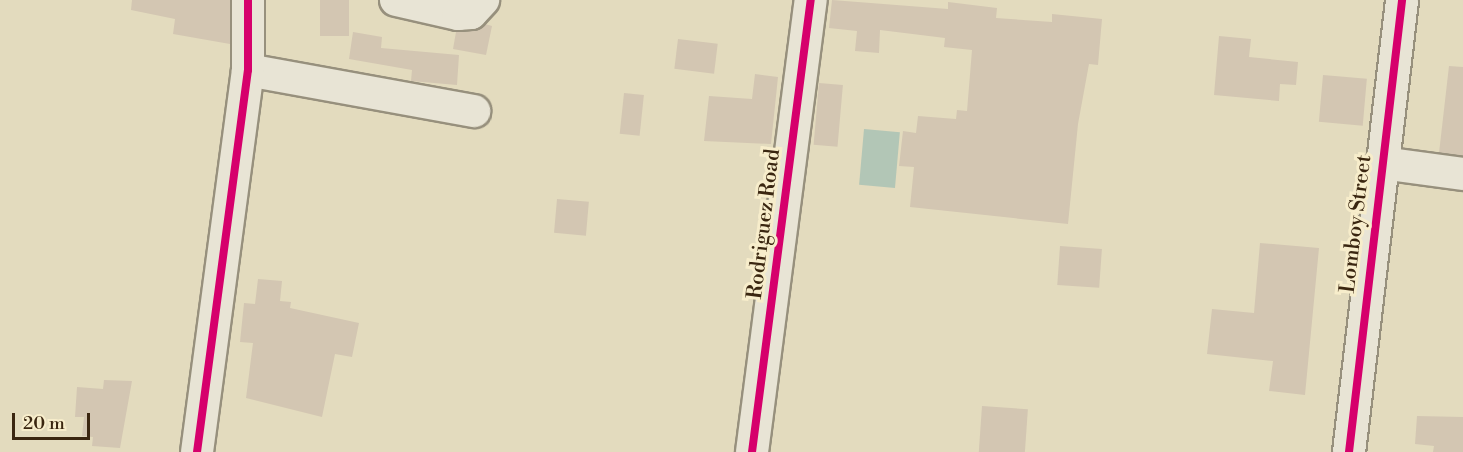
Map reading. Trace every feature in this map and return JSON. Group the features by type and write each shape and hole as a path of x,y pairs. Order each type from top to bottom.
{"street":[{"path":"196,452 248,70 248,0"},
{"path":"396,0 458,14 471,13 483,0"},
{"name":"Rodriguez Road","path":"752,452 811,0"},
{"name":"Lomboy Street","path":"1349,452 1402,0"},
{"path":"248,70 474,111"},
{"path":"1382,163 1463,174"}],"shaded area":[{"path":"864,129 900,132 895,188 859,185"}],"building":[{"path":"132,0 230,0 230,44 173,34 175,19 131,10"},
{"path":"320,0 349,0 349,36 320,36"},
{"path":"832,0 948,9 948,2 997,8 996,18 1052,22 1052,14 1102,19 1098,65 1089,64 1078,124 1068,224 910,207 914,167 899,166 903,131 916,133 918,116 956,119 957,110 967,111 972,50 944,47 945,38 880,30 879,53 855,51 857,31 829,28"},
{"path":"485,24 492,26 486,55 453,49 456,32"},
{"path":"353,32 382,37 381,48 459,55 457,85 411,81 412,70 349,59"},
{"path":"1219,36 1251,39 1249,57 1298,62 1296,85 1280,84 1279,101 1214,95"},
{"path":"678,39 718,44 714,74 674,69"},
{"path":"1449,66 1463,67 1463,156 1439,153"},
{"path":"755,74 778,77 771,144 704,141 709,96 752,99"},
{"path":"1323,75 1367,79 1363,126 1319,122"},
{"path":"819,83 843,85 838,147 814,145"},
{"path":"624,93 644,95 640,136 620,134"},
{"path":"557,199 589,202 586,236 554,233"},
{"path":"1260,243 1319,248 1305,395 1269,391 1273,361 1207,354 1212,309 1254,313"},
{"path":"1060,246 1102,249 1099,288 1057,285"},
{"path":"258,279 282,281 280,301 291,302 290,308 359,323 352,357 335,354 322,417 246,398 253,343 240,342 244,303 255,304"},
{"path":"104,380 132,381 120,448 92,446 93,437 82,436 84,417 75,417 77,387 103,389"},
{"path":"982,406 1028,409 1025,452 979,452"},
{"path":"1417,416 1463,417 1463,452 1433,452 1434,446 1415,444"}],"cycle path":[{"path":"197,452 248,70 248,0"},
{"path":"752,452 811,0"},
{"path":"1349,452 1402,0"}]}
